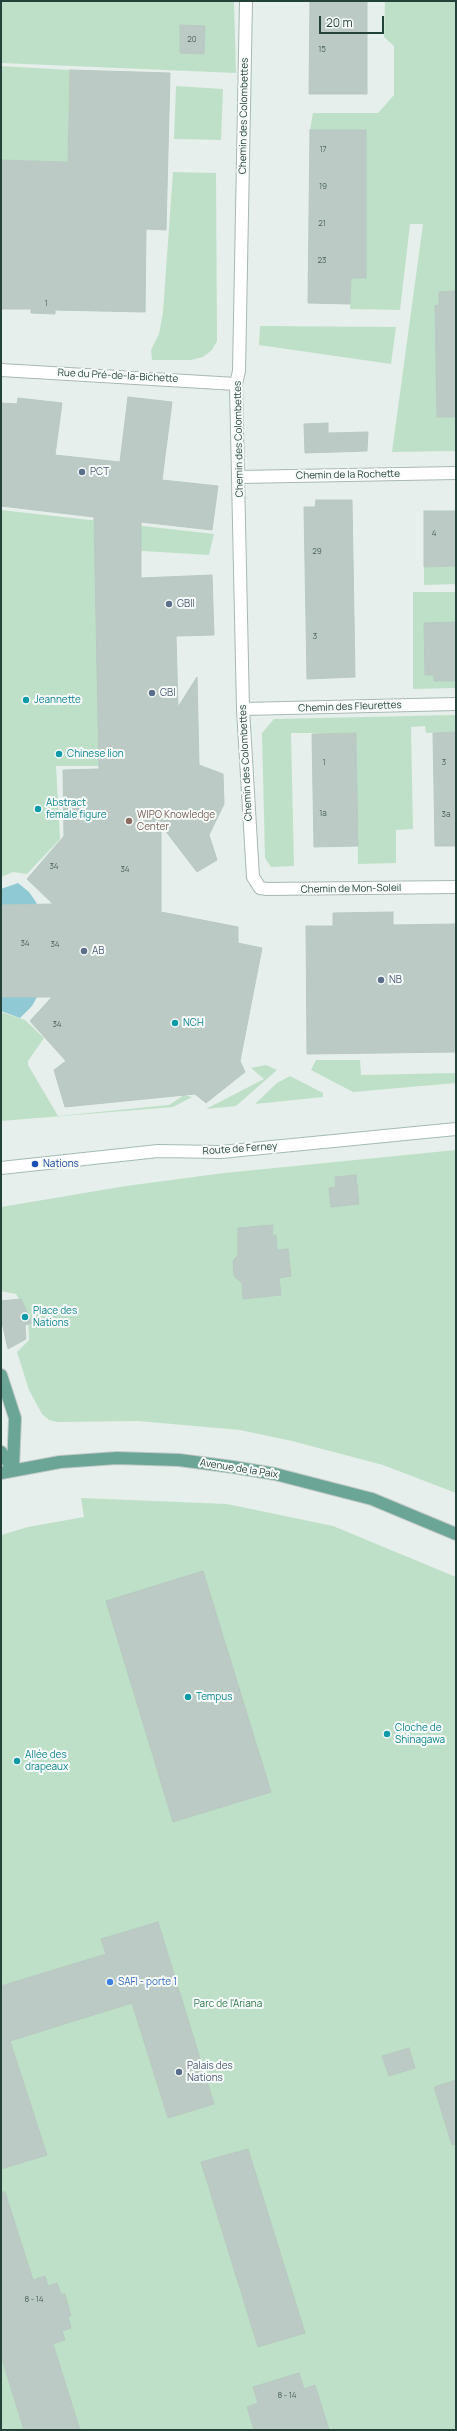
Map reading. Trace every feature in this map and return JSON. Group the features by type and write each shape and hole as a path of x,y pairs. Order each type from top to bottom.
{"main road":[{"path":"1,1375 15,1418 7,1471"},
{"path":"1,1452 7,1471"},
{"name":"Avenue de la Paix","path":"7,1471 60,1462 117,1458 179,1460 233,1467 275,1474 372,1500 456,1534"}],"street":[{"name":"Chemin des Colombettes","path":"246,1 239,365 236,384 240,477 243,709 253,877"},
{"name":"Rue du Pré-de-la-Bichette","path":"1,370 236,384"},
{"name":"Chemin de la Rochette","path":"240,477 456,474"},
{"name":"Chemin des Fleurettes","path":"243,709 456,704"},
{"name":"Chemin de Mon-Soleil","path":"253,877 260,888 267,890 456,887"},
{"name":"Route de Ferney","path":"1,1168 158,1152 220,1152 456,1129"}],"green space":[{"path":"1,1 234,1 236,73 1,63"},
{"path":"385,1 456,1 456,451 392,452 423,224 410,224 400,310 350,309 351,278 366,242 366,131 310,130 313,113 378,113 394,95 394,46 384,37"},
{"path":"1,66 70,70 68,162 1,160"},
{"path":"176,86 223,89 221,140 174,139"},
{"path":"173,172 216,173 217,341 212,350 203,357 191,360 152,360 151,350 159,334 163,312"},
{"path":"260,326 396,327 391,364 259,345"},
{"path":"1,510 214,534 209,555 126,550 111,766 56,766 60,839 27,874 13,872 1,877"},
{"path":"456,566 456,584 424,585 424,567"},
{"path":"413,592 456,592 456,688 413,689"},
{"path":"456,715 456,732 426,733 425,726 411,727 413,829 396,830 396,863 358,864 356,733 291,733 294,866 271,867 265,858 262,733 274,719"},
{"path":"1,1012 25,1020 44,1038 28,1061 28,1065 58,1116 169,1105 184,1095 192,1097 173,1107 1,1121"},
{"path":"316,1060 360,1060 361,1075 456,1073 456,1083 353,1092 311,1070"},
{"path":"266,1065 277,1070 236,1106 206,1109 264,1079 251,1068"},
{"path":"290,1076 323,1093 323,1097 255,1104 277,1083"},
{"path":"456,1150 456,1493 383,1465 292,1441 240,1430 138,1421 57,1422 49,1420 42,1414 29,1390 17,1352 29,1340 28,1316 16,1294 1,1291 1,1207 126,1186 224,1173"},
{"name":"Parc de l'Ariana","path":"81,1498 227,1504 333,1526 456,1577 456,2430 1,2430 1,1535 28,1527 84,1517"}],"water":[{"path":"18,883 29,892 38,908 1,905 1,889"},
{"path":"1,997 37,997 32,1006 20,1018 1,1011"}],"building":[{"path":"310,1 367,1 367,94 309,94"},
{"path":"180,25 205,26 204,54 180,53"},
{"path":"70,70 170,73 166,230 146,229 145,312 55,310 55,314 31,313 31,309 1,309 1,160 68,162"},
{"path":"310,130 366,130 366,278 351,278 350,304 308,303"},
{"path":"456,291 456,417 437,417 435,305 439,306 439,292"},
{"path":"128,397 172,402 162,480 218,486 212,530 141,522 141,578 212,575 214,635 176,636 178,707 197,677 199,765 223,774 224,804 209,835 217,860 197,872 161,825 161,912 238,927 238,943 262,948 240,1061 245,1072 206,1103 195,1094 65,1107 54,1070 66,1061 30,1021 52,997 1,997 1,905 53,904 27,879 64,836 63,770 99,769 94,517 1,506 1,403 17,404 18,398 62,403 55,455 120,462"},
{"path":"328,423 328,433 368,432 367,451 305,453 304,424"},
{"path":"316,500 352,500 355,677 307,679 304,507 315,507"},
{"path":"424,511 456,511 456,566 424,567"},
{"path":"456,622 456,681 434,681 434,675 425,675 424,623"},
{"path":"456,732 456,846 435,846 433,733"},
{"path":"356,733 358,846 314,847 312,734"},
{"name":"NB","path":"393,912 393,925 456,924 456,1052 307,1054 306,926 333,926 333,913"},
{"path":"356,1175 359,1204 331,1207 329,1188 336,1187 335,1177"},
{"path":"273,1225 272,1235 276,1235 277,1250 288,1249 291,1276 279,1278 281,1295 243,1299 242,1283 234,1276 233,1261 238,1255 238,1228"},
{"path":"21,1299 32,1323 25,1325 26,1339 8,1349 1,1318 1,1301"},
{"name":"Tempus","path":"203,1571 271,1792 173,1822 106,1601"},
{"name":"Palais des Nations","path":"158,1922 214,2104 168,2118 132,2003 10,2041 47,2155 1,2169 1,1986 106,1954 101,1939"},
{"path":"409,2048 415,2068 389,2076 382,2056"},
{"path":"456,2080 456,2144 452,2145 434,2087"},
{"path":"248,2149 305,2333 258,2347 201,2162"},
{"path":"1,2192 5,2192 33,2280 45,2276 48,2286 57,2283 61,2294 65,2294 71,2316 68,2317 71,2328 62,2331 65,2340 53,2344 80,2430 24,2430 1,2356"},
{"path":"299,2373 304,2389 315,2385 329,2430 254,2430 247,2407 258,2403 253,2387"}],"place":[{"name":"PCT","path":"82,472"},
{"name":"GBII","path":"169,604"},
{"name":"GBI","path":"152,693"},
{"name":"Jeannette","path":"26,700"},
{"name":"Chinese lion","path":"59,754"},
{"name":"Abstract female figure","path":"38,809"},
{"name":"WIPO Knowledge Center","path":"129,821"},
{"name":"AB","path":"84,951"},
{"name":"NB","path":"381,980"},
{"name":"NCH","path":"175,1023"},
{"name":"Nations","path":"35,1164"},
{"name":"Place des Nations","path":"25,1317"},
{"name":"Tempus","path":"188,1697"},
{"name":"Cloche de Shinagawa","path":"387,1734"},
{"name":"Allée des drapeaux","path":"17,1761"},
{"name":"SAFI - porte 1","path":"110,1982"},
{"name":"Palais des Nations","path":"179,2072"}]}
